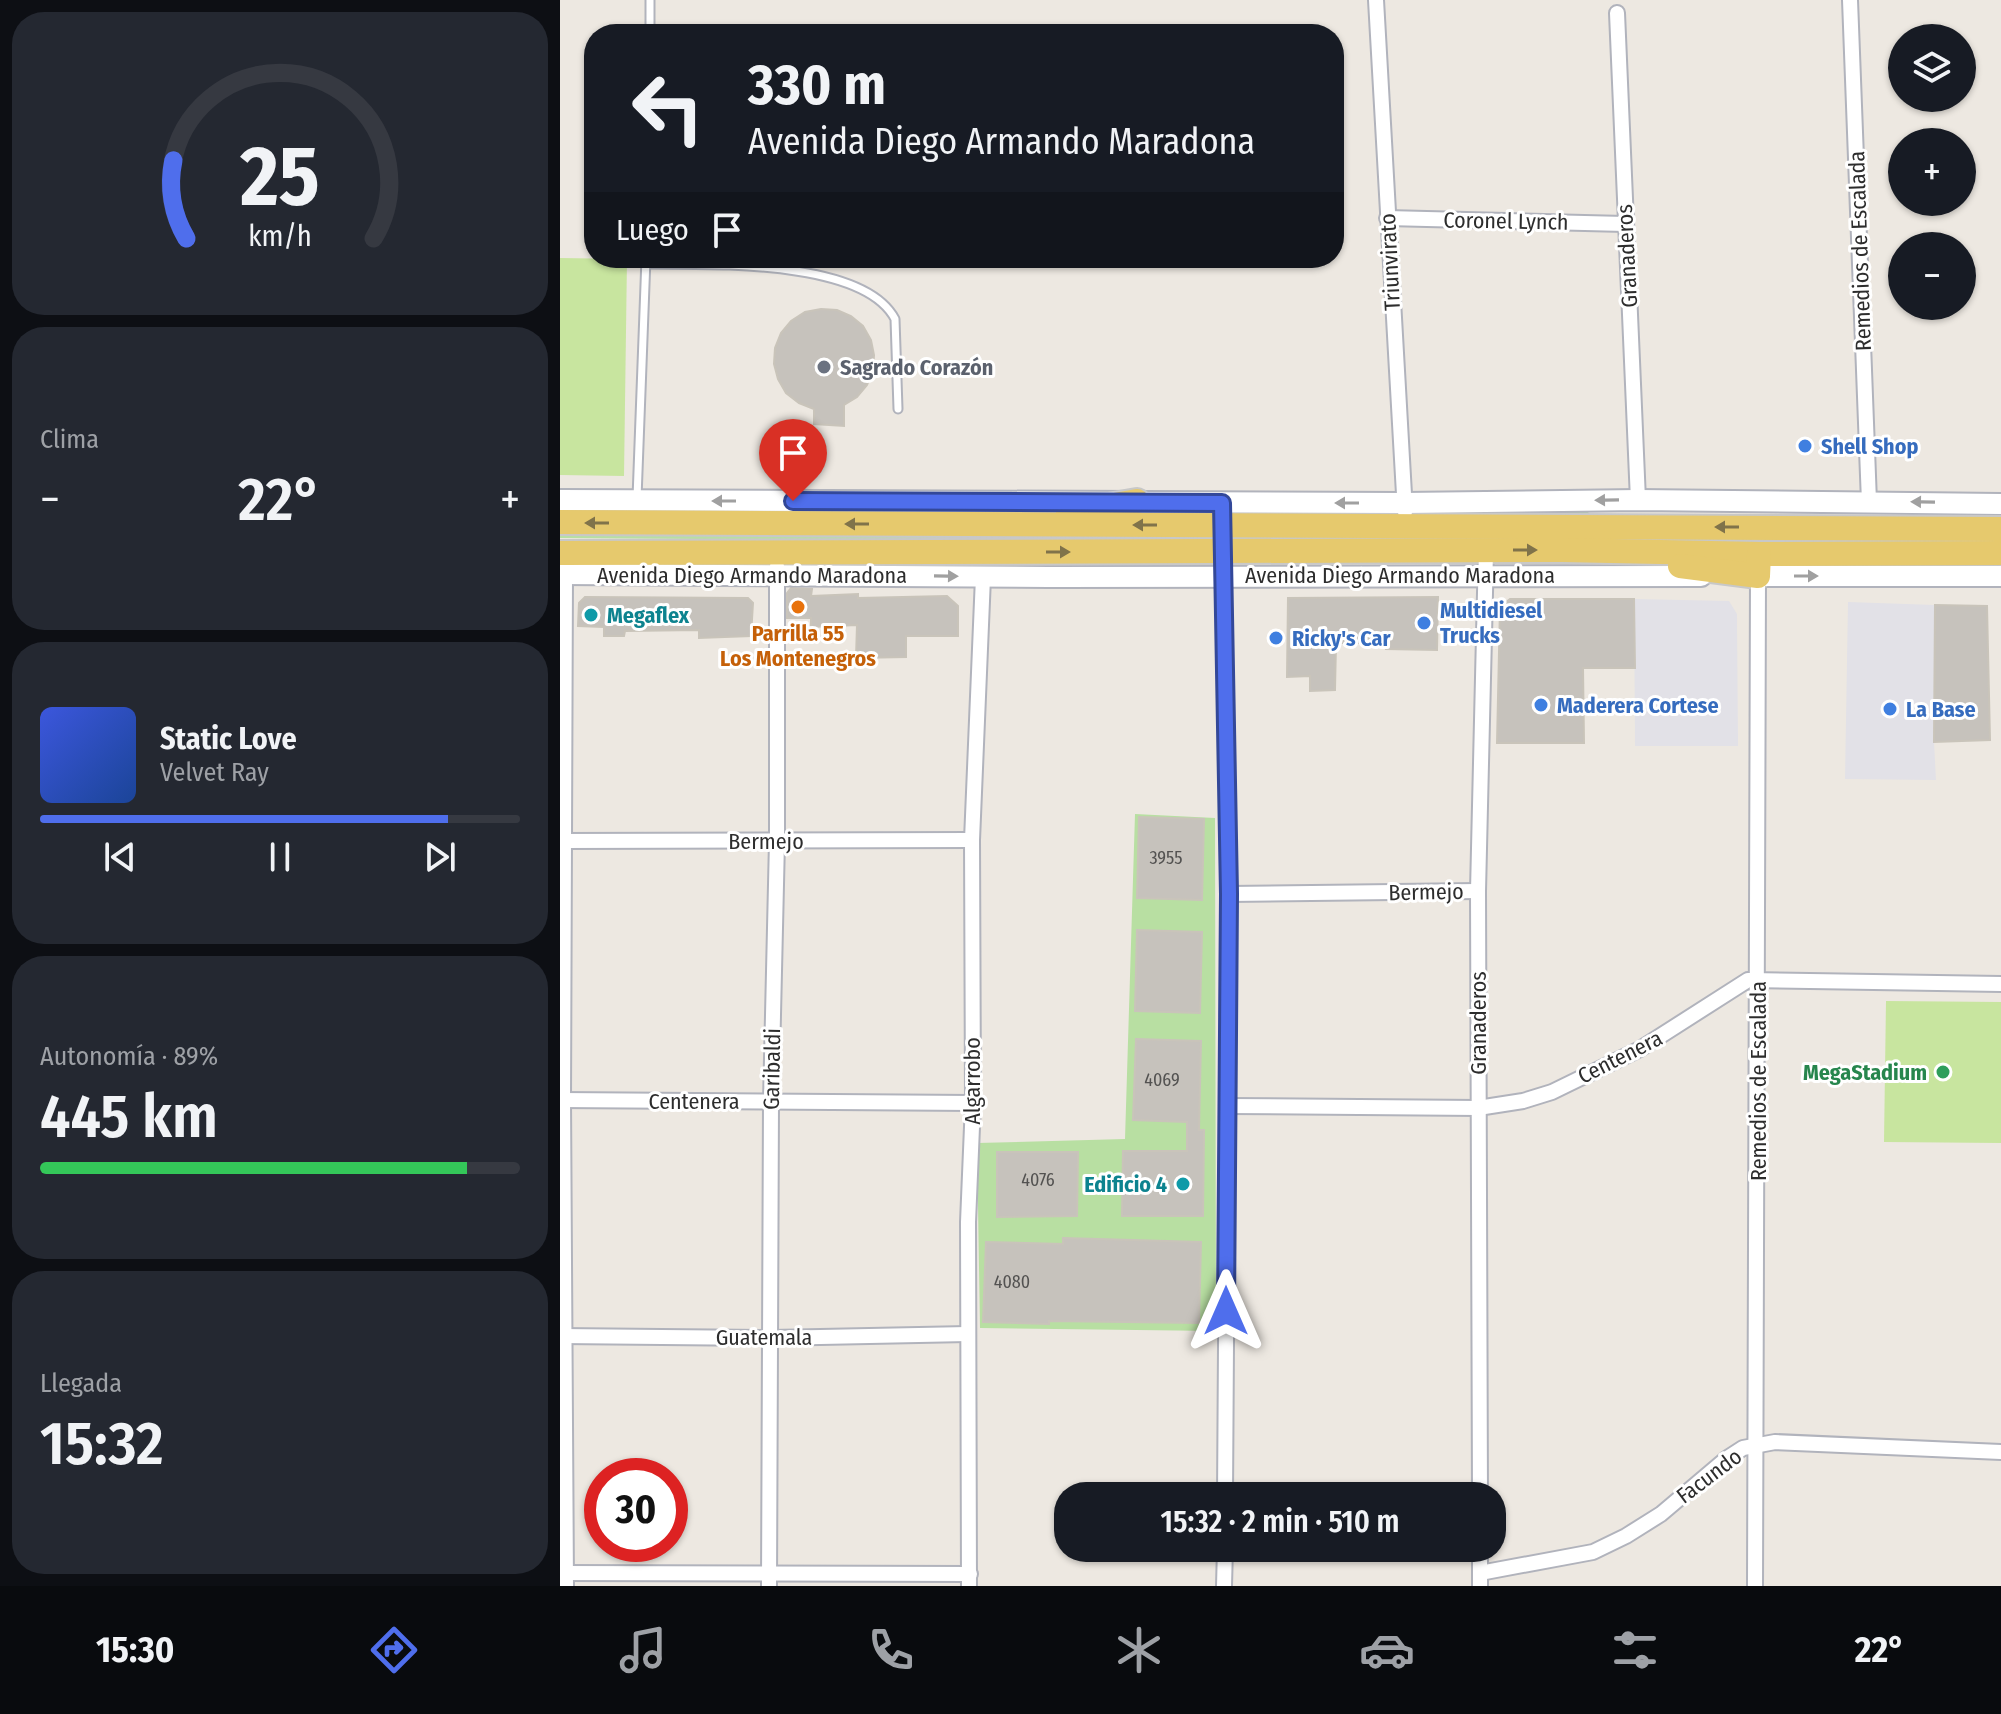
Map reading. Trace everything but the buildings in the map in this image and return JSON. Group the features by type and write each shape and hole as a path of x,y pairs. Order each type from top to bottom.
{"main road":[{"path":"999,525 1137,501"},
{"path":"560,522 999,525 1222,514 1405,514 1446,525 2001,529"},
{"path":"1445,551 1446,525"},
{"name":"Avenida Diego Armando Maradona","path":"562,568 776,563 1224,563 1486,550 1563,550 1759,565 2001,553"}],"street":[{"name":"Triunvirato","path":"1376,0 1405,514"},
{"name":"Remedios de Escalada","path":"1850,0 1869,502"},
{"name":"Granaderos","path":"1617,13 1638,500"},
{"name":"Coronel Lynch","path":"1387,218 1625,224"},
{"path":"560,500 1137,501 1222,514 1229,894 1225,1482"},
{"path":"1405,514 1638,500 2001,504"},
{"name":"Granaderos","path":"1480,1482 1478,891 1486,550"},
{"name":"Garibaldi","path":"769,1580 771,1102 777,841 776,563"},
{"name":"Avenida Diego Armando Maradona","path":"1224,563 1485,575 1759,565 2001,576"},
{"name":"Algarrobo","path":"970,1580 968,1222 973,1103 972,840 983,564"},
{"name":"Remedios de Escalada","path":"1755,1586 1759,565"},
{"path":"562,568 564,1577 970,1580"},
{"name":"Bermejo","path":"562,841 972,840"},
{"name":"Bermejo","path":"1229,894 1478,891"},
{"name":"Centenera","path":"1227,1106 1478,1108 1523,1101 1552,1092 1640,1049 1748,980 2001,984"},
{"name":"Centenera","path":"562,1100 973,1103"},
{"name":"Guatemala","path":"563,1336 771,1338 968,1334"},
{"name":"Facundo","path":"1480,1579 1593,1552 1626,1536 1661,1514 1726,1459 1755,1444 1775,1442 2001,1452"},
{"path":"1224,1586 1225,1562"}],"lane":[{"path":"650,0 650,24"},
{"path":"637,500 646,268"},
{"path":"770,268 842,280 859,286 890,309 895,319 898,409"}],"shaded area":[{"path":"1634,599 1729,601 1737,614 1738,746 1635,746"},
{"name":"La Base","path":"1848,602 1935,605 1936,780 1845,779"}],"green space":[{"path":"560,258 584,258 584,268 627,268 624,476 560,475"},
{"path":"1484,512 1588,512 1590,515 1482,516"},
{"path":"560,533 1201,536 1202,540 1200,543 560,538"},
{"path":"1135,814 1215,818 1216,1331 980,1328 977,1143 1125,1139"},
{"name":"MegaStadium","path":"1886,1001 2001,1002 2001,1143 1884,1142"}],"place":[{"name":"Sagrado Corazón","path":"824,367"},
{"name":"Shell Shop","path":"1805,446"},
{"name":"Parrilla 55 Los Montenegros","path":"798,607"},
{"name":"Megaflex","path":"591,615"},
{"name":"Multidiesel Trucks","path":"1424,623"},
{"name":"Ricky's Car","path":"1276,638"},
{"name":"Maderera Cortese","path":"1541,705"},
{"name":"La Base","path":"1890,709"},
{"name":"MegaStadium","path":"1943,1072"},
{"name":"Edificio 4","path":"1183,1184"}],"route":[{"path":"793,501 1222,503 1229,894 1226,1311"}]}
